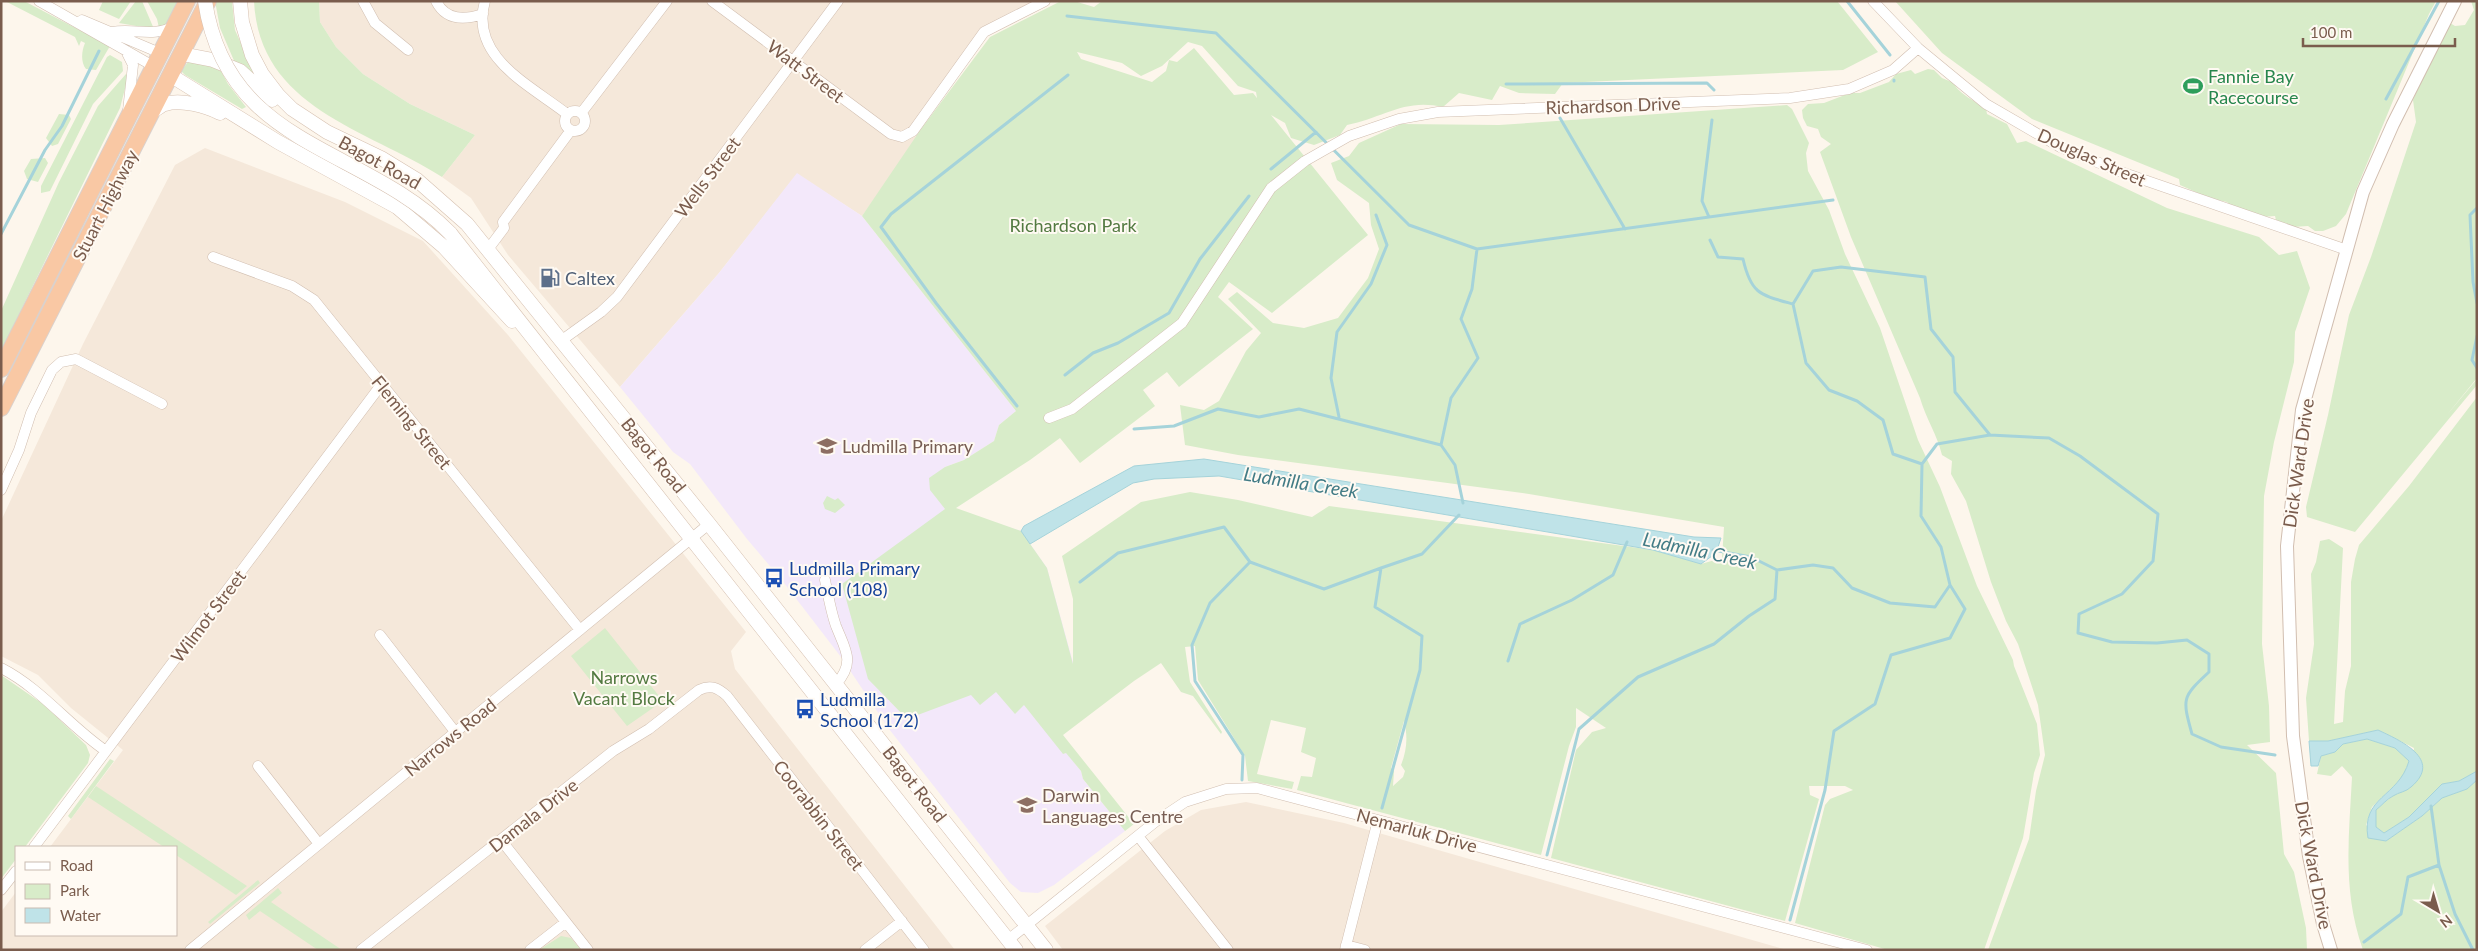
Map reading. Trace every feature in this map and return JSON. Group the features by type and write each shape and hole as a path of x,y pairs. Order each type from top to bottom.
{"highway":[{"name":"Stuart Highway","path":"1,369 187,1"},
{"name":"Stuart Highway","path":"1,408 208,1"},
{"path":"170,75 157,60 182,54"}],"main road":[{"name":"Bagot Road","path":"205,1 211,30 224,62 244,94 264,114 307,143 409,198 450,233 1012,945"},
{"name":"Bagot Road","path":"240,1 245,34 252,56 262,74 292,109 327,132 381,158 417,180 455,211 489,248 1046,950"},
{"path":"182,54 214,60 240,71 300,122 327,132"},
{"name":"Bagot Road","path":"170,75 278,142 378,194 414,219 444,247 502,312 537,344"},
{"path":"152,112 165,104 173,103 209,108 305,160 334,172"}],"street":[{"path":"39,1 65,14 112,32 157,60"},
{"path":"363,1 375,23 408,50"},
{"path":"436,1 442,9 455,17 468,19 483,14"},
{"path":"485,1 483,14 484,37 491,52 510,70 567,114"},
{"path":"582,112 667,1"},
{"name":"Watt Street","path":"712,1 891,134 902,137 913,131 984,32 1045,1"},
{"name":"Wells Street","path":"562,340 601,312 617,297 838,1"},
{"name":"Douglas Street","path":"1873,1 1918,48 1986,104 2060,147 2124,174 2346,250"},
{"name":"Dick Ward Drive","path":"2331,950 2323,924 2309,856 2293,736 2287,546 2302,410 2363,192 2393,124 2455,1"},
{"path":"65,14 125,52 132,60 133,65 127,107 128,117"},
{"path":"112,32 127,30 156,33 174,26"},
{"name":"Richardson Drive","path":"1049,418 1072,409 1182,323 1271,188 1305,161 1349,136 1399,119 1438,112 1790,98 1849,89 1894,70 1918,48"},
{"path":"125,52 157,60"},
{"path":"572,110 582,112 586,118 585,125 580,130 571,130 566,124 567,114 572,110"},
{"path":"489,248 504,228 503,222 571,130"},
{"name":"Fleming Street","path":"213,257 292,286 311,297 580,630"},
{"path":"1,490 19,450 31,413 52,370 61,362 76,360 162,404"},
{"name":"Wilmot Street","path":"35,846 382,385"},
{"name":"Narrows Road","path":"190,950 709,524"},
{"path":"825,580 836,626 848,650 844,675 836,684"},
{"path":"380,635 456,733"},
{"path":"1,668 43,695 82,732 106,751"},
{"name":"Damala Drive","path":"361,950 613,751 649,729 699,690 708,686"},
{"name":"Coorabbin Street","path":"708,686 720,690 727,696 924,950"},
{"path":"258,766 319,844"},
{"name":"Nemarluk Drive","path":"1012,945 1026,925 1138,836 1185,802 1205,794 1242,787 1257,788 1867,950"},
{"path":"1365,950 1346,947 1378,820"},
{"path":"1138,836 1228,950"},
{"path":"501,840 588,950"},
{"path":"1,890 15,872"},
{"path":"865,950 902,921"},
{"path":"530,950 566,922"}],"shaded area":[{"path":"319,1 1034,1 985,27 902,160 862,216 797,174 719,273 620,387 508,255 471,198 442,177 475,135 410,104 363,74 336,47 320,22"},
{"path":"205,148 345,202 423,241 508,335 746,632 731,651 735,669 955,950 1,950 1,912 15,893 15,936 178,936 178,846 51,846 123,750 71,708 38,675 1,656 1,521 83,344 175,165"},
{"name":"Ludmilla Primary","path":"797,173 862,216 1016,411 999,425 994,441 964,460 945,467 945,508 1021,531 1047,568 1074,666 1030,700 1064,754 1066,752 1081,771 1083,779 1125,831 1054,885 1038,893 1021,892 1010,883 889,729 841,657 781,579 747,539 690,464 673,452 620,387 719,273"},
{"path":"1246,802 1344,823 1787,950 1063,950 1045,926 1165,831 1201,810"}],"green space":[{"path":"5,1 24,1 110,46 96,70 86,69 82,59 85,43 81,41 79,46 75,37"},
{"path":"103,1 131,1 119,19 99,10"},
{"path":"136,1 142,1 154,29 119,23"},
{"path":"147,1 180,1 168,23 159,28 157,19"},
{"path":"215,1 232,1 235,30 256,77 235,63 220,28"},
{"path":"254,1 319,1 320,22 336,47 363,74 410,104 475,135 442,177 322,111 296,91 275,67 260,37"},
{"name":"Richardson Park","path":"1061,1 1074,1 1094,7 1102,1 1837,1 1878,52 1843,70 1563,83 1555,94 1519,93 1500,86 1492,100 1459,93 1443,107 1417,105 1394,110 1347,125 1340,135 1314,145 1291,138 1285,123 1271,115 1368,235 1272,313 1229,282 1218,297 1253,329 1179,387 1167,372 1143,390 1155,406 1080,463 1060,438 956,508 1021,531 1047,568 1073,664 1073,599 1062,556 1141,502 1190,492 1238,500 1312,517 1329,506 1653,550 1701,564 1722,558 1724,527 1529,494 1238,455 1185,445 1180,405 1204,410 1219,401 1246,351 1261,333 1228,299 1237,292 1273,323 1304,328 1338,318 1368,278 1379,249 1371,225 1369,203 1337,180 1331,163 1349,156 1359,143 1401,124 1499,125 1787,105 1792,109 1809,143 1806,153 1808,171 1829,210 1845,254 1880,328 1918,440 1940,487 1977,586 2013,660 2037,724 2040,755 2034,773 2023,838 1984,950 1888,950 1795,923 1825,805 1830,799 1853,790 1845,786 1809,786 1810,795 1819,799 1785,921 1551,858 1576,750 1592,732 1606,728 1576,708 1576,727 1569,746 1541,855 1297,790 1301,776 1312,777 1316,758 1301,752 1306,728 1271,720 1257,774 1294,782 1292,789 1248,781 1245,756 1198,680 1195,646 1185,647 1190,682 1222,732 1221,734 1193,696 1181,692 1161,663 1063,735 1134,824 1125,831 1083,779 1081,771 1066,753 1063,754 1024,705 1015,714 996,692 980,705 971,695 907,719 868,679 842,584 945,509 930,490 929,478 945,467 964,460 994,441 999,425 1016,411 862,216 921,129 990,37","holes":["1188,42 1202,46 1238,86 1256,92 1257,98 1253,93 1234,95 1194,48 1177,62 1169,60 1166,71 1152,82 1081,59 1077,52 1122,63 1141,76 1162,66","1404,721 1406,743 1401,765 1405,771 1403,777 1393,786 1394,771 1391,768"]},
{"name":"Fannie Bay Racecourse","path":"1895,1 2436,1 2346,214 2336,226 2323,231 2315,231 2308,226 2292,227 2276,220 2275,216 2262,217 2234,209 2227,202 2209,198 2180,185 2179,179 2032,119 1942,53"},
{"path":"2471,1 2477,1 2477,378 2446,416 2477,379 2477,385 2355,532 2307,517 2306,507 2349,315 2371,257 2416,122 2413,100 2427,66 2434,57 2435,48 2450,23 2455,26 2465,25 2474,10"},
{"path":"110,55 122,62 123,71 93,104 50,191 41,193 41,186 107,57"},
{"path":"188,62 201,62 219,67 228,84 246,107 242,109 185,75 181,71"},
{"path":"1928,69 1934,70 1942,78 1954,83 1963,94 1986,109 1987,114 2007,124 2017,143 2026,141 2167,208 2259,237 2279,255 2297,251 2310,288 2295,332 2294,362 2274,442 2264,496 2262,644 2269,706 2270,742 2247,745 2276,773 2284,854 2294,872 2306,928 2307,950 1988,950 2029,839 2036,791 2045,755 2038,705 2018,644 2006,621 1991,582 1966,501 1951,474 1952,461 1942,455 1920,398 1851,237 1820,152 1831,144 1821,137 1818,129 1807,126 1802,110 1808,104 1824,103 1850,93 1860,93 1889,82 1896,74 1911,70 1915,74"},
{"path":"126,74 128,77 120,108 1,351 1,311 59,182 98,106"},
{"path":"59,114 69,115 71,119 58,144 52,146 46,138"},
{"path":"45,158 48,163 38,182 27,179 24,171 31,159"},
{"path":"2477,397 2477,771 2459,781 2442,784 2409,817 2384,833 2376,827 2375,810 2394,795 2410,788 2414,748 2378,730 2328,741 2309,741 2306,698 2314,644 2311,574 2316,562 2320,541 2329,539 2343,548 2334,724 2343,722 2345,691 2351,666 2351,582 2359,545 2409,486"},
{"path":"827,496 835,500 838,498 845,505 835,513 825,509 823,503"},
{"name":"Narrows Vacant Block","path":"605,628 663,701 627,726 571,656"},
{"path":"1,675 43,704 86,745 90,755 88,763 26,846 15,846 15,860 1,879"},
{"path":"2367,739 2395,748 2409,761 2404,776 2372,807 2366,825 2386,841 2422,816 2442,798 2467,789 2477,780 2477,950 2363,950 2352,907 2348,864 2352,777 2342,766 2331,776 2317,774 2321,756 2335,752 2343,744"},
{"path":"110,759 114,761 71,819 68,816"},
{"path":"96,786 247,886 236,895 178,856 178,846 162,846 88,797"},
{"path":"258,880 260,883 210,924 208,922"},
{"path":"278,888 282,893 271,902 342,950 318,950 260,911 249,920 246,915"},
{"path":"561,936 571,938 581,950 539,950"}],"water":[{"path":"1204,459 1694,537 1721,538 1716,553 1701,564 1653,550 1219,476 1154,479 1133,483 1030,544 1021,531 1024,526 1134,466"},
{"path":"2378,730 2397,739 2415,752 2421,759 2423,768 2420,777 2411,787 2391,797 2376,810 2376,827 2384,833 2409,817 2442,784 2459,781 2477,771 2477,780 2467,789 2442,798 2422,816 2386,841 2368,838 2367,824 2370,813 2375,805 2397,783 2409,761 2395,748 2367,739 2343,744 2335,752 2321,756 2318,766 2311,766 2309,741 2328,741"}],"waterway":[{"path":"1847,1 1890,55"},
{"path":"2386,99 2439,1"},
{"path":"1067,16 1216,33 1409,225 1477,249 1833,200"},
{"path":"1,234 45,150 62,126 99,51"},
{"path":"1017,406 936,303 881,227 891,214 1068,75"},
{"path":"1506,84 1707,83 1714,90"},
{"path":"1560,118 1625,229"},
{"path":"1709,217 1702,201 1712,120"},
{"path":"1271,169 1316,132"},
{"path":"1065,375 1093,353 1118,343 1169,313 1200,259 1249,196"},
{"path":"2477,208 2470,215 2473,282 2477,303"},
{"path":"1339,417 1331,378 1337,332 1371,284 1387,245 1376,215"},
{"path":"1710,240 1718,257 1743,259 1750,280 1759,291 1772,298 1793,304"},
{"path":"1463,503 1455,465 1441,445 1451,398 1478,358 1461,319 1472,289 1477,249"},
{"path":"1922,464 1893,454 1883,420 1857,401 1829,390 1806,363 1793,304 1813,271 1841,267 1925,277 1931,329 1953,357 1955,392 1990,435"},
{"path":"2477,336 2472,360 2477,368"},
{"path":"1134,429 1174,426 1218,409 1259,417 1299,409 1441,445"},
{"name":"Ludmilla Creek","path":"1713,550 1751,557 1777,570 1813,565 1833,568 1852,588 1890,603 1935,607 1950,585 1941,547 1921,516 1922,464 1937,444 1990,435 2049,438 2080,456 2158,514 2153,561 2122,594 2079,614 2078,633 2112,642 2157,643 2187,640 2209,654 2209,672 2189,693 2187,699 2187,713 2192,734 2221,747 2275,755"},
{"path":"1382,808 1420,670 1422,636 1375,607 1381,568 1422,554 1459,515"},
{"path":"1080,582 1118,553 1224,527 1250,562"},
{"path":"1508,661 1520,624 1572,600 1613,575 1627,542"},
{"path":"1242,780 1243,755 1195,681 1192,645 1210,603 1250,562 1324,589 1381,568"},
{"path":"1547,855 1579,729 1638,677 1714,644 1749,616 1775,599 1777,570"},
{"path":"1790,920 1825,790 1834,731 1875,704 1891,655 1950,638 1965,609 1950,585"},
{"path":"2431,806 2439,865 2455,914 2473,950"},
{"path":"2364,942 2401,914 2408,877 2439,865"}],"place":[{"name":"Fannie Bay Racecourse","path":"2193,86"},
{"name":"Caltex","path":"550,278"},
{"name":"Ludmilla Primary","path":"827,446"},
{"name":"Ludmilla Primary School (108)","path":"774,578"},
{"name":"Ludmilla School (172)","path":"805,709"},
{"name":"Darwin Languages Centre","path":"1027,805"}]}
